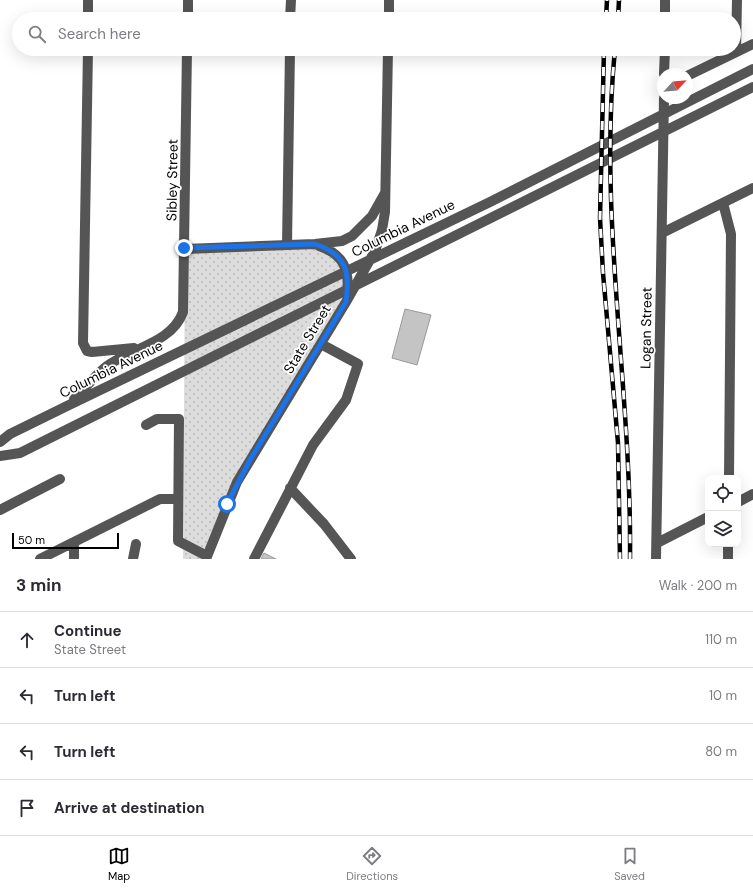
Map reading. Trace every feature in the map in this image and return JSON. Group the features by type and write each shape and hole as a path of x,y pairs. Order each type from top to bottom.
{"street":[{"path":"88,0 88,12"},
{"path":"188,0 188,12"},
{"path":"290,12 291,0"},
{"path":"389,0 389,12"},
{"path":"665,0 665,12"},
{"path":"737,0 737,12"},
{"path":"741,50 753,44"},
{"path":"88,56 83,343 87,351 92,352 140,348"},
{"name":"Sibley Street","path":"140,348 166,334 181,319 183,312 187,56"},
{"path":"287,245 290,56"},
{"name":"State Street","path":"206,557 237,482 321,344 375,251 382,230 385,212 388,56"},
{"path":"664,68 665,56"},
{"path":"693,73 728,56"},
{"name":"Columbia Avenue","path":"0,442 10,434 490,202 753,69"},
{"name":"Columbia Avenue","path":"0,456 20,453 123,400 753,87"},
{"name":"Logan Street","path":"656,559 664,104"},
{"path":"662,233 753,188"},
{"path":"184,248 315,244 342,241 352,236 372,216 386,191"},
{"path":"723,203 731,234 729,475"},
{"path":"315,244 330,249 343,263 348,284 346,302"},
{"path":"254,559 313,445 346,400 358,364 321,344"},
{"path":"67,406 107,366 140,348"},
{"path":"146,425 157,419 179,419 178,541 206,557"},
{"path":"0,510 60,479"},
{"path":"290,488 324,524 351,559"},
{"path":"741,500 753,494"},
{"path":"40,559 160,499 178,499"},
{"path":"656,543 705,518"},
{"path":"74,542 74,559"},
{"path":"133,559 136,544"},
{"path":"728,547 728,559"}],"shaded area":[{"path":"315,244 343,263 346,302 250,460 206,559 183,559 185,249"}],"building":[{"path":"405,309 431,315 417,365 392,358"},
{"path":"264,553 276,559 261,559"}],"railway":[{"path":"606,12 607,0"},
{"path":"618,12 619,0"},
{"path":"604,56 600,218 603,273 618,443 620,559"},
{"path":"615,56 611,113 610,176 626,432 630,559"}],"route":[{"path":"184,248 315,244 330,249 338,256 347,273 348,284 346,302 237,482 227,504"}]}
